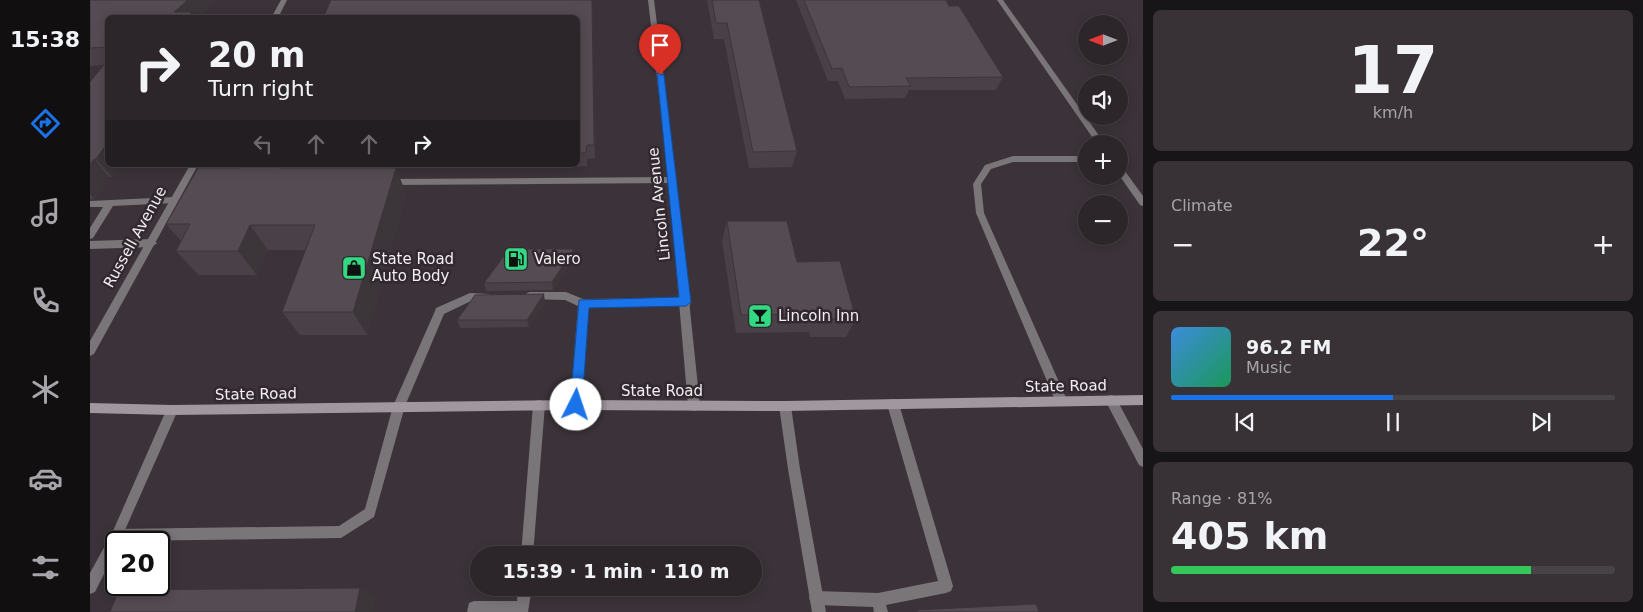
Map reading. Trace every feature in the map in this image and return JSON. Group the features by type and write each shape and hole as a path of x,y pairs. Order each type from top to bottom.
{"main road":[{"name":"State Road","path":"90,408 172,410 539,405 786,406 1143,400"}],"street":[{"path":"276,15 284,0"},
{"name":"Lincoln Avenue","path":"651,0 686,302 694,406"},
{"path":"1000,0 1095,135"},
{"path":"1061,400 980,213 976,184 988,167 1013,159 1078,159"},
{"name":"Russell Avenue","path":"90,351 152,243 174,200 188,184 193,167"},
{"path":"385,182 672,180"},
{"path":"1128,182 1143,203"},
{"path":"90,204 174,200"},
{"path":"90,236 110,203"},
{"path":"90,245 152,243"},
{"path":"170,534 341,532 370,513 399,406 440,311 470,297 499,296"},
{"path":"518,296 566,296 583,303 686,302"},
{"path":"576,405 583,303"},
{"path":"1111,400 1143,460"},
{"path":"816,598 880,606 946,586 893,404"},
{"path":"528,546 539,405"},
{"path":"786,406 794,470 819,612"},
{"path":"119,531 172,410"},
{"path":"90,587 105,558"},
{"path":"474,612 474,608 523,608 524,596"}],"building":[{"path":"90,0 188,0 174,12 192,12 190,15 105,15 105,47 90,48"},
{"path":"331,0 592,0 594,145 587,145 586,153 580,153 580,15 324,15"},
{"path":"712,0 759,0 797,151 753,152 727,23 716,23"},
{"path":"804,0 946,0 949,6 959,6 1003,77 906,78 911,86 849,87 842,68 832,69"},
{"path":"105,64 105,146 90,165 90,82"},
{"path":"198,168 396,168 353,312 282,312 315,225 250,225 238,251 176,251 190,224 166,224"},
{"path":"727,221 787,221 797,262 840,261 856,319 818,319 817,314 741,315"},
{"path":"509,249 574,249 552,282 484,283"},
{"path":"544,294 527,320 457,320 475,295"},
{"path":"360,588 355,612 110,612 117,596 170,596 170,590"},
{"path":"1036,604 1039,612 918,612 917,610"}],"place":[{"name":"Valero","path":"516,259"},
{"name":"State Road Auto Body","path":"354,268"},
{"name":"Lincoln Inn","path":"760,316"}],"route":[{"path":"576,405 583,303 686,302 660,75"}]}
